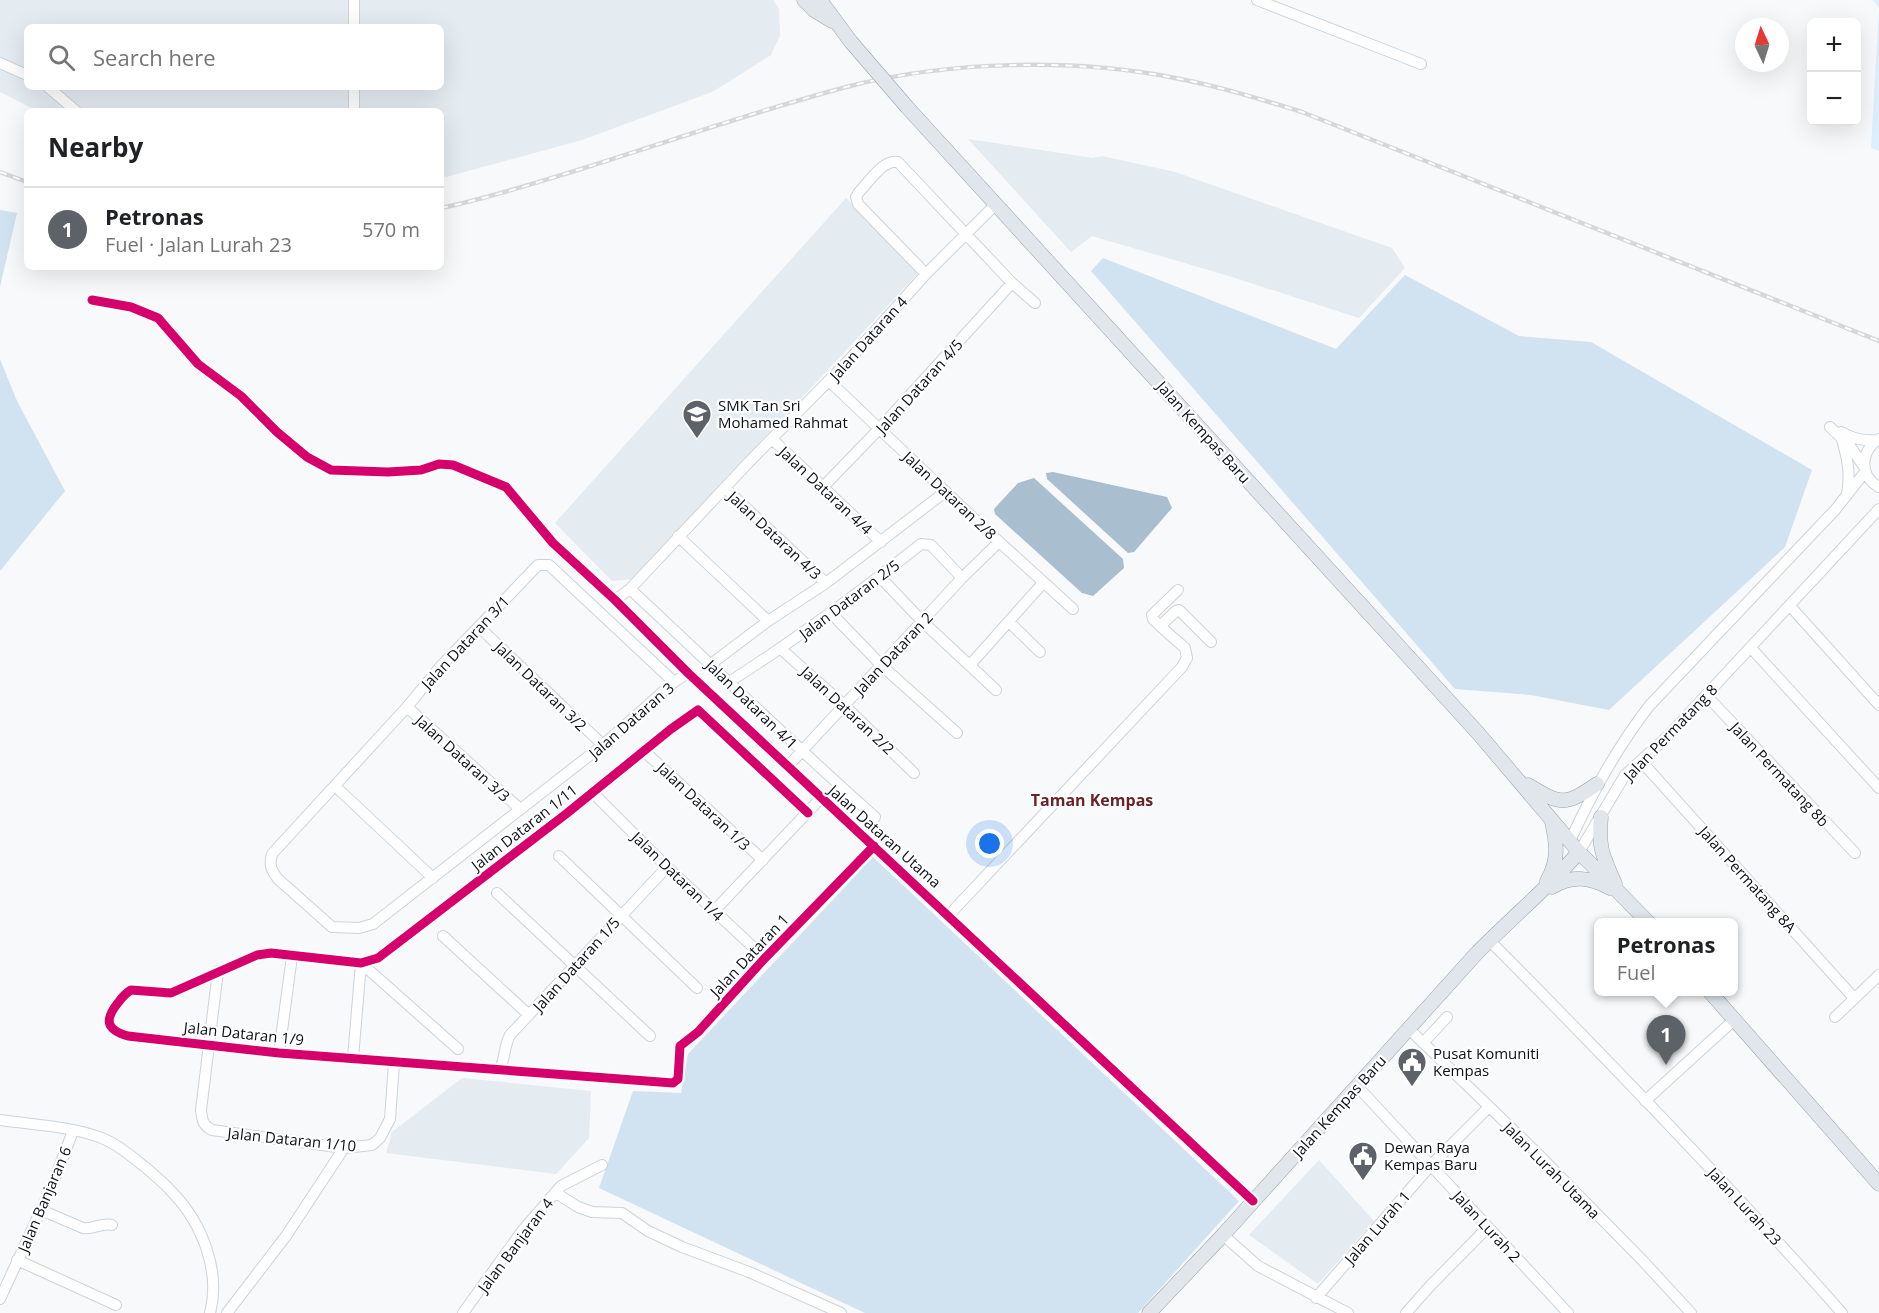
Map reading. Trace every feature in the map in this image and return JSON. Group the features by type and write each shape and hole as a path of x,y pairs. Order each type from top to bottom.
{"main road":[{"name":"Jalan Kempas Baru","path":"804,0 814,10 837,24"},
{"name":"Jalan Kempas Baru","path":"820,0 851,42 907,107 1305,542 1516,778 1579,852 1644,918"},
{"path":"1516,778 1552,800 1575,799 1597,784"},
{"path":"1601,817 1599,839 1601,853 1619,892"},
{"path":"1537,895 1553,871 1557,858 1551,818"},
{"name":"Jalan Kempas Baru","path":"1558,876 1570,841"},
{"name":"Jalan Kempas Baru","path":"1149,1313 1223,1235 1490,941 1558,876 1579,852"},
{"path":"1537,895 1574,877 1596,880 1619,892"},
{"path":"1714,996 1879,1184"}],"street":[{"path":"354,0 354,24"},
{"path":"1257,0 1421,64"},
{"path":"0,63 24,74"},
{"path":"52,90 72,108"},
{"path":"354,90 354,108"},
{"path":"926,274 858,204 856,197 860,192 885,165 893,161 898,162 1012,283 1035,303"},
{"name":"Jalan Dataran 4","path":"615,600 630,589 678,536 829,381 926,274 995,205"},
{"name":"Jalan Dataran 4/5","path":"823,487 1012,283"},
{"name":"Jalan Dataran Utama","path":"92,300 131,307 158,318 198,364 241,396 277,432 307,457 331,470 388,472 421,470 439,464 453,465 506,486 553,543 615,600 688,673 1254,1200"},
{"name":"Jalan Dataran 2/8","path":"829,381 945,492 1073,609"},
{"path":"1878,439 1866,441 1853,438 1830,427 1858,456 1869,479 1879,487"},
{"path":"1841,436 1849,462 1850,480 1846,496"},
{"name":"Jalan Dataran 4/4","path":"772,439 881,542"},
{"path":"1570,841 1597,784 1614,760 1632,727 1846,496 1865,470 1866,452 1878,439"},
{"name":"Jalan Dataran 4/3","path":"725,488 826,583"},
{"path":"711,664 768,621 826,583 945,492"},
{"name":"Jalan Permatang 8","path":"1579,852 1626,775 1668,736 1879,510"},
{"path":"678,536 768,621"},
{"name":"Jalan Dataran 2","path":"788,766 962,578 999,542"},
{"name":"Jalan Dataran 2/5","path":"729,682 781,649 921,544 931,545 962,578"},
{"name":"Jalan Dataran 3/1","path":"272,854 407,707 440,667 538,565 549,565 674,682"},
{"path":"880,577 922,621 996,690"},
{"path":"970,665 1043,583"},
{"name":"Jalan Dataran 4/1","path":"630,589 711,664 800,752 875,818"},
{"path":"949,915 1182,667 1187,658 1185,648 1153,619 1152,615 1178,590"},
{"path":"1790,606 1879,705"},
{"path":"1160,626 1179,610 1211,642"},
{"path":"831,613 881,664 957,733"},
{"path":"1009,622 1040,652"},
{"name":"Jalan Dataran 3/2","path":"479,627 603,745"},
{"path":"1751,648 1879,788"},
{"name":"Jalan Dataran 2/2","path":"781,649 845,705 914,773"},
{"name":"Jalan Dataran 3","path":"272,854 271,871 332,927 359,928 373,924 603,745 674,682 688,673"},
{"name":"Jalan Permatang 8b","path":"1706,695 1855,854"},
{"name":"Jalan Dataran 3/3","path":"407,707 520,809"},
{"name":"Jalan Dataran 1/11","path":"361,963 378,958 698,710 808,813"},
{"name":"Jalan Dataran 1/3","path":"645,752 763,860"},
{"name":"Jalan Permatang 8A","path":"1641,761 1854,998"},
{"path":"335,786 433,878"},
{"name":"Jalan Dataran 1/4","path":"593,793 667,867 765,958"},
{"path":"714,911 821,798"},
{"name":"Jalan Dataran 1","path":"661,1083 673,1083 678,1079 680,1046 698,1032 765,958 874,846"},
{"path":"559,856 697,988"},
{"name":"Jalan Dataran 1/5","path":"500,1069 510,1035 667,867"},
{"path":"497,893 650,1036"},
{"path":"443,936 529,1015"},
{"name":"Jalan Lurah 23","path":"1490,941 1645,1101 1842,1313"},
{"name":"Jalan Dataran 1/9","path":"361,963 271,953 258,955 171,993 131,990 109,1015 111,1027 118,1033 208,1046 394,1063 500,1069 661,1083"},
{"path":"279,1053 292,956"},
{"path":"361,963 458,1049"},
{"path":"353,1058 361,963"},
{"path":"208,1046 218,971"},
{"path":"1835,1017 1879,975"},
{"path":"1423,1043 1446,1017"},
{"path":"1645,1101 1735,1019"},
{"name":"Jalan Lurah Utama","path":"1410,1030 1643,1261 1691,1313"},
{"name":"Jalan Dataran 1/10","path":"208,1046 201,1110 202,1121 206,1127 212,1130 344,1148 372,1145 386,1130 390,1119 394,1063"},
{"name":"Jalan Lurah 2","path":"1357,1086 1566,1312"},
{"name":"Jalan Lurah 1","path":"1316,1298 1431,1164 1489,1107"},
{"path":"0,1120 73,1131 104,1139 119,1147 173,1192 191,1216 212,1263 214,1296 210,1313"},
{"name":"Jalan Banjaran 6","path":"0,1299 41,1210 73,1131"},
{"path":"227,1313 286,1236 344,1148"},
{"name":"Jalan Banjaran 4","path":"464,1313 522,1231 561,1186 602,1164"},
{"path":"556,1193 578,1207 592,1212 622,1213 648,1231 682,1247 749,1272 841,1313"},
{"path":"41,1210 88,1229 100,1224 112,1225"},
{"path":"1406,1313 1488,1227"},
{"path":"1223,1235 1258,1266 1348,1313"},
{"path":"17,1260 116,1305"}],"shaded area":[{"path":"0,0 773,0 779,9 780,36 771,55 712,92 582,140 446,177 444,177 444,108 32,108 0,92"},
{"path":"1873,0 1879,0 1879,8"},
{"path":"1879,8 1879,151 1871,148"},
{"path":"968,139 1093,158 1102,156 1175,172 1392,248 1405,268 1359,318 1229,276 1092,236 1071,252"},
{"name":"SMK Tan Sri Mohamed Rahmat","path":"846,198 920,271 633,579 612,581 555,523"},
{"path":"0,210 17,213 0,287"},
{"path":"1103,258 1336,349 1405,275 1519,336 1591,342 1812,470 1785,547 1609,710 1531,695 1455,689 1091,271"},
{"path":"0,359 17,401 65,491 0,571"},
{"path":"1053,472 1167,497 1172,508 1134,552 1128,553 1047,479 1046,473"},
{"path":"1034,478 1123,559 1124,568 1093,596 1082,593 995,514 994,509 1018,483"},
{"path":"873,857 1239,1201 1138,1313 865,1313 599,1188 633,1091 681,1093 688,1054"},
{"path":"462,1078 591,1091 589,1138 556,1174 386,1153 392,1132"},
{"path":"1319,1160 1374,1221 1318,1284 1249,1235"}],"railway":[{"path":"444,207 529,185 782,105 850,86 928,71 970,67 1012,65 1096,67 1191,81 1302,112 1879,341"},
{"path":"0,172 24,181"}],"cycle path":[{"path":"92,300 131,307 158,318 198,364 241,396 277,432 307,457 331,470 388,472 421,470 439,464 453,465 506,487 553,543 615,600 688,673 1253,1201"},
{"path":"808,813 698,710 378,958 361,963 271,953 257,955 171,993 131,990 113,1010 110,1015 110,1024 116,1031 128,1036 279,1053 673,1083 678,1079 680,1046 698,1032 765,958 874,846"}],"place":[{"name":"SMK Tan Sri Mohamed Rahmat","path":"697,440"},
{"name":"Petronas","path":"1666,1065"},
{"name":"Pusat Komuniti Kempas","path":"1412,1088"},
{"name":"Dewan Raya Kempas Baru","path":"1363,1182"}],"district":[{"name":"Taman Kempas","path":"1092,800"}]}
